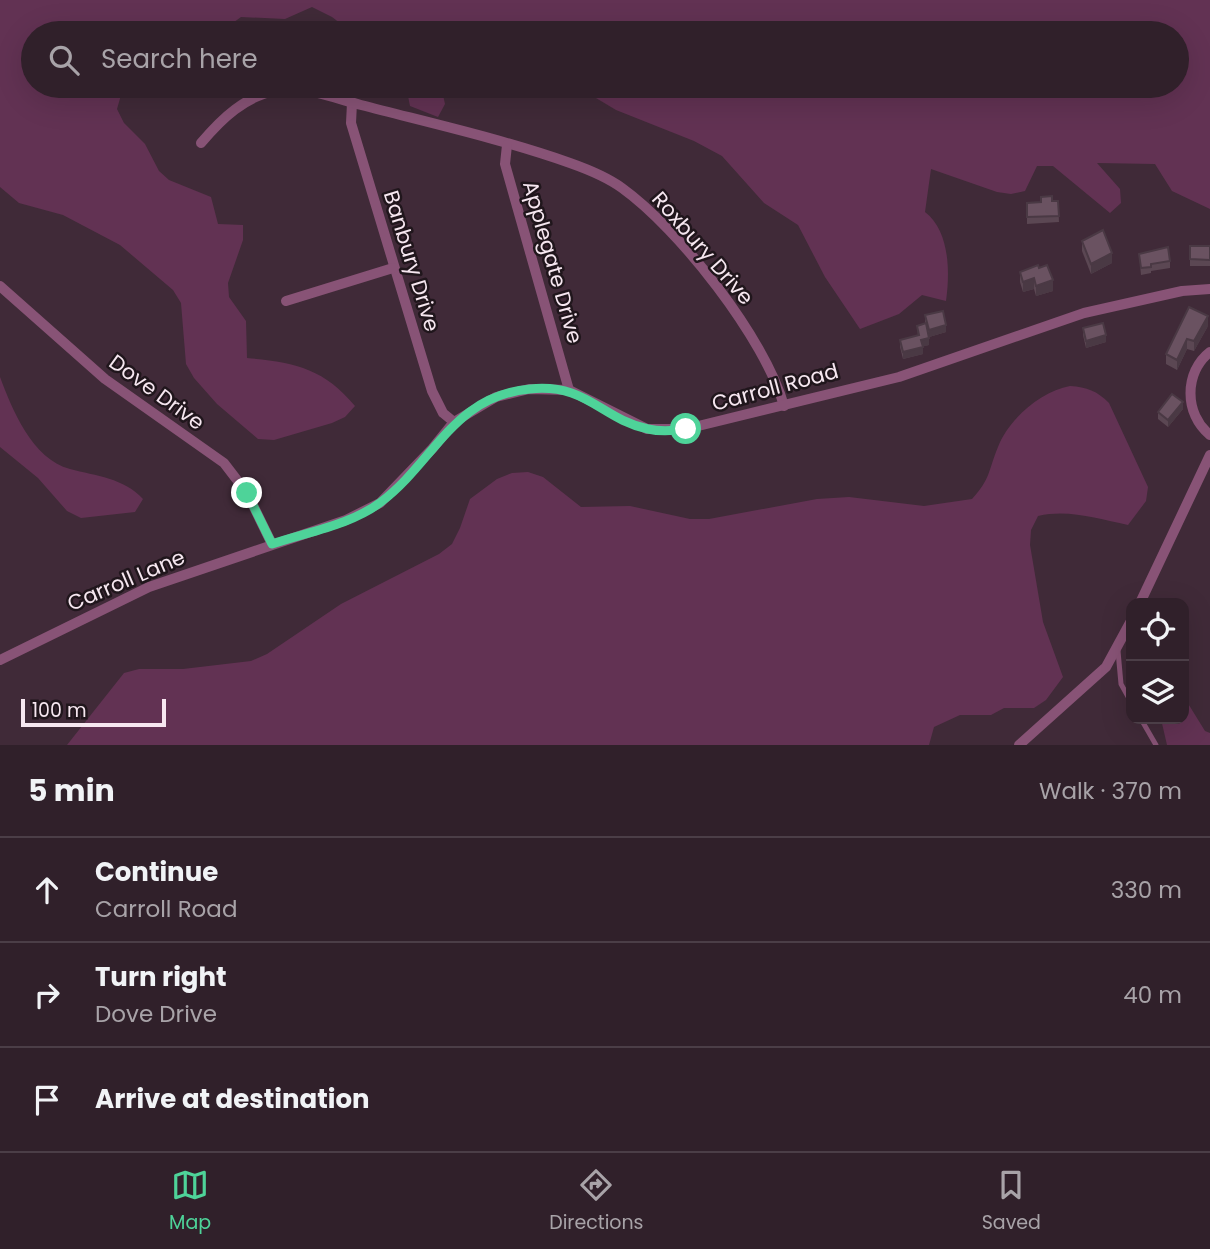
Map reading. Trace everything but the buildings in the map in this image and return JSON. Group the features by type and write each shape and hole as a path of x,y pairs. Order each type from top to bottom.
{"street":[{"name":"Roxbury Drive","path":"201,143 238,106 258,98"},
{"name":"Roxbury Drive","path":"326,98 570,163 621,187 646,208 720,291 776,379 783,406"},
{"name":"Banbury Drive","path":"352,103 351,124 432,391 443,413 454,422"},
{"name":"Applegate Drive","path":"507,145 505,164 569,390"},
{"path":"286,301 393,268"},
{"name":"Dove Drive","path":"0,286 145,411 224,463 247,493 272,544"},
{"name":"Carroll Road","path":"272,544 346,520 380,503 454,422 496,397 530,389 569,390 622,419 647,429 664,431 726,421 929,368 1084,313 1182,290 1210,289"},
{"path":"1210,352 1195,366 1190,380 1192,406 1203,430 1210,435"},
{"path":"1143,598 1207,470 1210,456"},
{"name":"Carroll Lane","path":"0,660 149,587 272,544"},
{"path":"1019,745 1106,667 1126,631"}],"lane":[{"path":"1117,648 1121,684 1126,693"},
{"path":"1144,724 1156,745"}],"shaded area":[{"path":"0,0 1210,0 1210,209 1172,191 1155,164 1097,163 1120,189 1121,203 1110,213 1053,166 1037,166 1025,191 1011,194 997,192 931,169 925,212 933,220 944,241 948,266 946,301 922,295 899,314 860,329 825,277 798,225 764,203 722,156 694,141 616,110 596,98 1189,98 1189,21 337,21 312,7 285,19 241,17 236,21 21,21 21,98 120,98 117,109 124,123 145,144 159,171 169,180 211,197 218,224 243,225 243,240 228,283 229,297 246,321 247,358 307,369 332,383 355,406 345,417 332,423 274,440 258,439 217,404 194,378 186,364 181,303 173,290 120,245 63,215 19,203 0,187"},
{"path":"408,98 444,98 445,104 438,117 410,106"},
{"path":"0,377 17,418 34,444 45,455 70,469 127,486 143,499 135,512 81,518 67,511 38,478 0,447"},
{"path":"1070,386 1091,390 1109,403 1148,487 1146,501 1128,525 1072,514 1038,516 1031,530 1030,545 1043,622 1063,677 1046,700 1034,708 1004,708 991,715 960,715 934,727 929,745 67,745 124,673 139,669 183,669 251,661 267,654 341,604 439,554 452,544 470,499 497,479 512,473 528,472 543,477 581,507 630,506 690,519 709,519 817,499 849,497 924,506 972,499 986,480 998,447 1009,427 1037,400"},
{"path":"1189,705 1205,731 1210,733 1210,745 1167,745 1162,724 1189,724"}],"route":[{"path":"247,493 272,544 346,520 380,503 399,486 454,422 472,409 496,397 530,389 569,390 622,419 647,429 686,429"}]}
